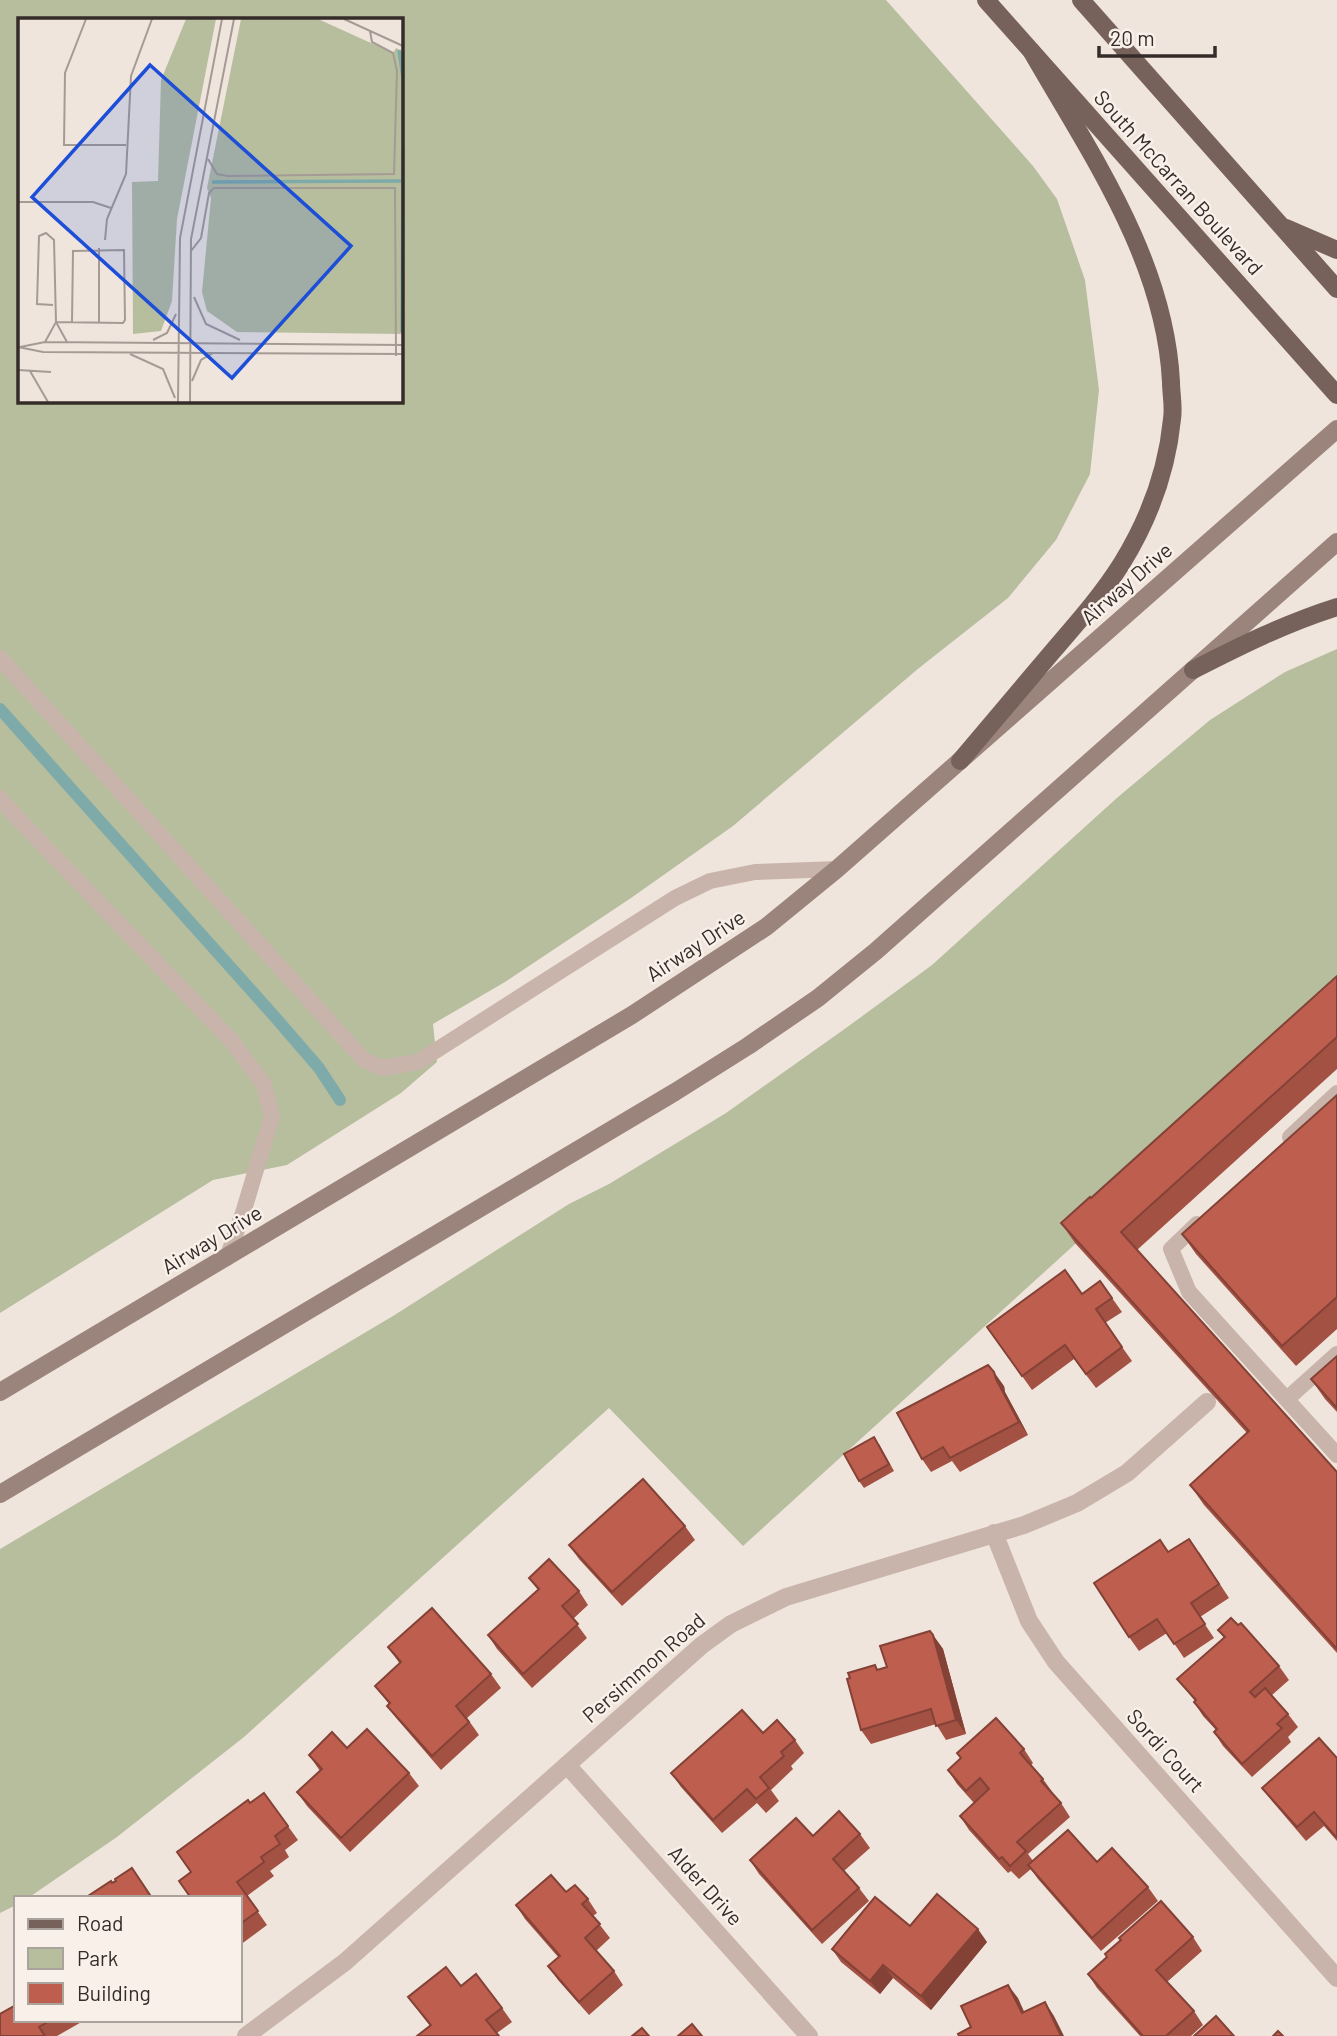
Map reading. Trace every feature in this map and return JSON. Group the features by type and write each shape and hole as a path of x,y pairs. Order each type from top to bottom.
{"main road":[{"name":"South McCarran Boulevard","path":"986,0 1337,395"},
{"path":"1081,0 1337,289"},
{"path":"961,761 1086,613 1121,564 1146,519 1164,468 1173,417 1170,362 1160,309 1139,249 1113,193 1032,52"},
{"path":"1282,226 1337,250"},
{"name":"Airway Drive","path":"0,1392 520,1083 675,988 766,928 961,761 1337,429"},
{"path":"0,1494 676,1092 808,1005 876,951 1337,542"},
{"path":"1193,670 1258,637 1337,607"}],"street":[{"name":"Persimmon Road","path":"246,2036 345,1962 702,1644 731,1624 786,1597 1024,1525 1077,1503 1127,1472 1207,1402"},
{"name":"Sordi Court","path":"994,1533 1028,1621 1056,1662 1337,1978"},
{"name":"Alder Drive","path":"567,1765 809,2036"}],"lane":[{"path":"0,658 365,1060 383,1068 418,1062 675,898 709,881 755,872 837,869"},
{"path":"0,798 231,1040 264,1084 272,1116 227,1258"},
{"path":"1278,1149 1337,1093"},
{"path":"1210,1213 1171,1249 1189,1292 1337,1455"},
{"path":"1287,1399 1337,1354"}],"green space":[{"path":"0,0 886,0 1033,166 1057,199 1085,280 1099,390 1090,474 1056,540 1008,598 919,668 733,826 505,982 433,1024 437,1062 401,1093 287,1165 213,1180 0,1313"},
{"path":"1337,649 1337,1006 743,1546 609,1408 244,1737 117,1837 31,1896 14,1896 14,1906 0,1913 0,1549 393,1316 569,1204 609,1184 726,1113 932,965 1118,797 1210,720 1285,672"}],"building":[{"path":"1337,976 1337,1037 1121,1232 1337,1472 1337,1649 1190,1485 1249,1431 1061,1223"},
{"path":"1337,1095 1337,1297 1282,1346 1182,1234"},
{"path":"1065,1270 1082,1294 1100,1281 1112,1298 1096,1309 1122,1347 1086,1374 1065,1345 1022,1376 987,1327"},
{"path":"1337,1356 1337,1408 1311,1379"},
{"path":"988,1365 1019,1422 950,1458 943,1447 922,1459 897,1413"},
{"path":"874,1437 889,1464 859,1481 844,1454"},
{"path":"643,1479 685,1526 612,1592 569,1545"},
{"path":"1189,1539 1219,1584 1191,1603 1205,1624 1174,1644 1157,1619 1129,1637 1094,1583 1160,1540 1168,1552"},
{"path":"549,1559 579,1591 562,1606 578,1624 523,1674 488,1635 539,1589 529,1578"},
{"path":"432,1608 491,1674 456,1706 469,1722 432,1756 387,1706 390,1703 375,1686 401,1662 388,1647"},
{"path":"1231,1618 1238,1625 1241,1623 1279,1666 1250,1692 1255,1697 1265,1688 1288,1714 1277,1724 1282,1728 1242,1764 1214,1732 1217,1729 1177,1679 1225,1637 1218,1630"},
{"path":"930,1631 956,1720 936,1726 931,1709 861,1730 847,1679 850,1678 848,1673 875,1665 877,1670 887,1667 880,1646"},
{"path":"742,1710 763,1733 777,1720 795,1740 781,1752 784,1756 760,1777 769,1788 756,1799 747,1789 713,1820 671,1773"},
{"path":"996,1718 1024,1749 1020,1753 1061,1803 1017,1842 1026,1851 1010,1866 1002,1857 999,1859 960,1816 989,1789 980,1778 966,1791 948,1770 961,1758 957,1753"},
{"path":"367,1729 409,1773 341,1838 297,1792 322,1769 309,1755 332,1732 347,1748"},
{"path":"1319,1738 1337,1758 1337,1838 1314,1812 1297,1827 1262,1788"},
{"path":"264,1793 288,1826 275,1836 280,1844 261,1857 264,1862 237,1882 258,1911 242,1923 242,1896 190,1896 179,1881 191,1872 177,1852 248,1800 250,1803"},
{"path":"839,1811 860,1834 833,1859 859,1888 812,1930 750,1860 796,1818 813,1836"},
{"path":"1068,1830 1097,1862 1112,1848 1148,1887 1092,1938 1028,1865"},
{"path":"132,1868 151,1896 88,1896 111,1881 116,1881 115,1879"},
{"path":"551,1875 566,1892 575,1885 588,1899 582,1904 600,1924 585,1938 614,1971 579,2002 548,1966 560,1956 516,1905"},
{"path":"937,1894 978,1929 921,1996 883,1965 870,1981 832,1949 875,1897 910,1926"},
{"path":"1161,1901 1193,1937 1156,1970 1194,2011 1166,2036 1143,2036 1088,1974 1107,1957 1105,1954 1121,1940 1119,1938"},
{"path":"446,1967 461,1986 476,1974 502,2008 486,2020 499,2036 417,2036 431,2025 408,1997"},
{"path":"1008,1985 1022,2013 1045,2002 1061,2036 959,2036 958,2034 971,2027 961,2006"},
{"path":"14,2006 14,2022 48,2022 39,2027 45,2036 0,2036 0,2014"},
{"path":"1216,2016 1234,2036 1194,2036"},
{"path":"692,2024 702,2036 678,2036"},
{"path":"642,2028 649,2036 632,2036"}],"waterway":[{"path":"0,709 275,1017 319,1068 340,1100"}]}
